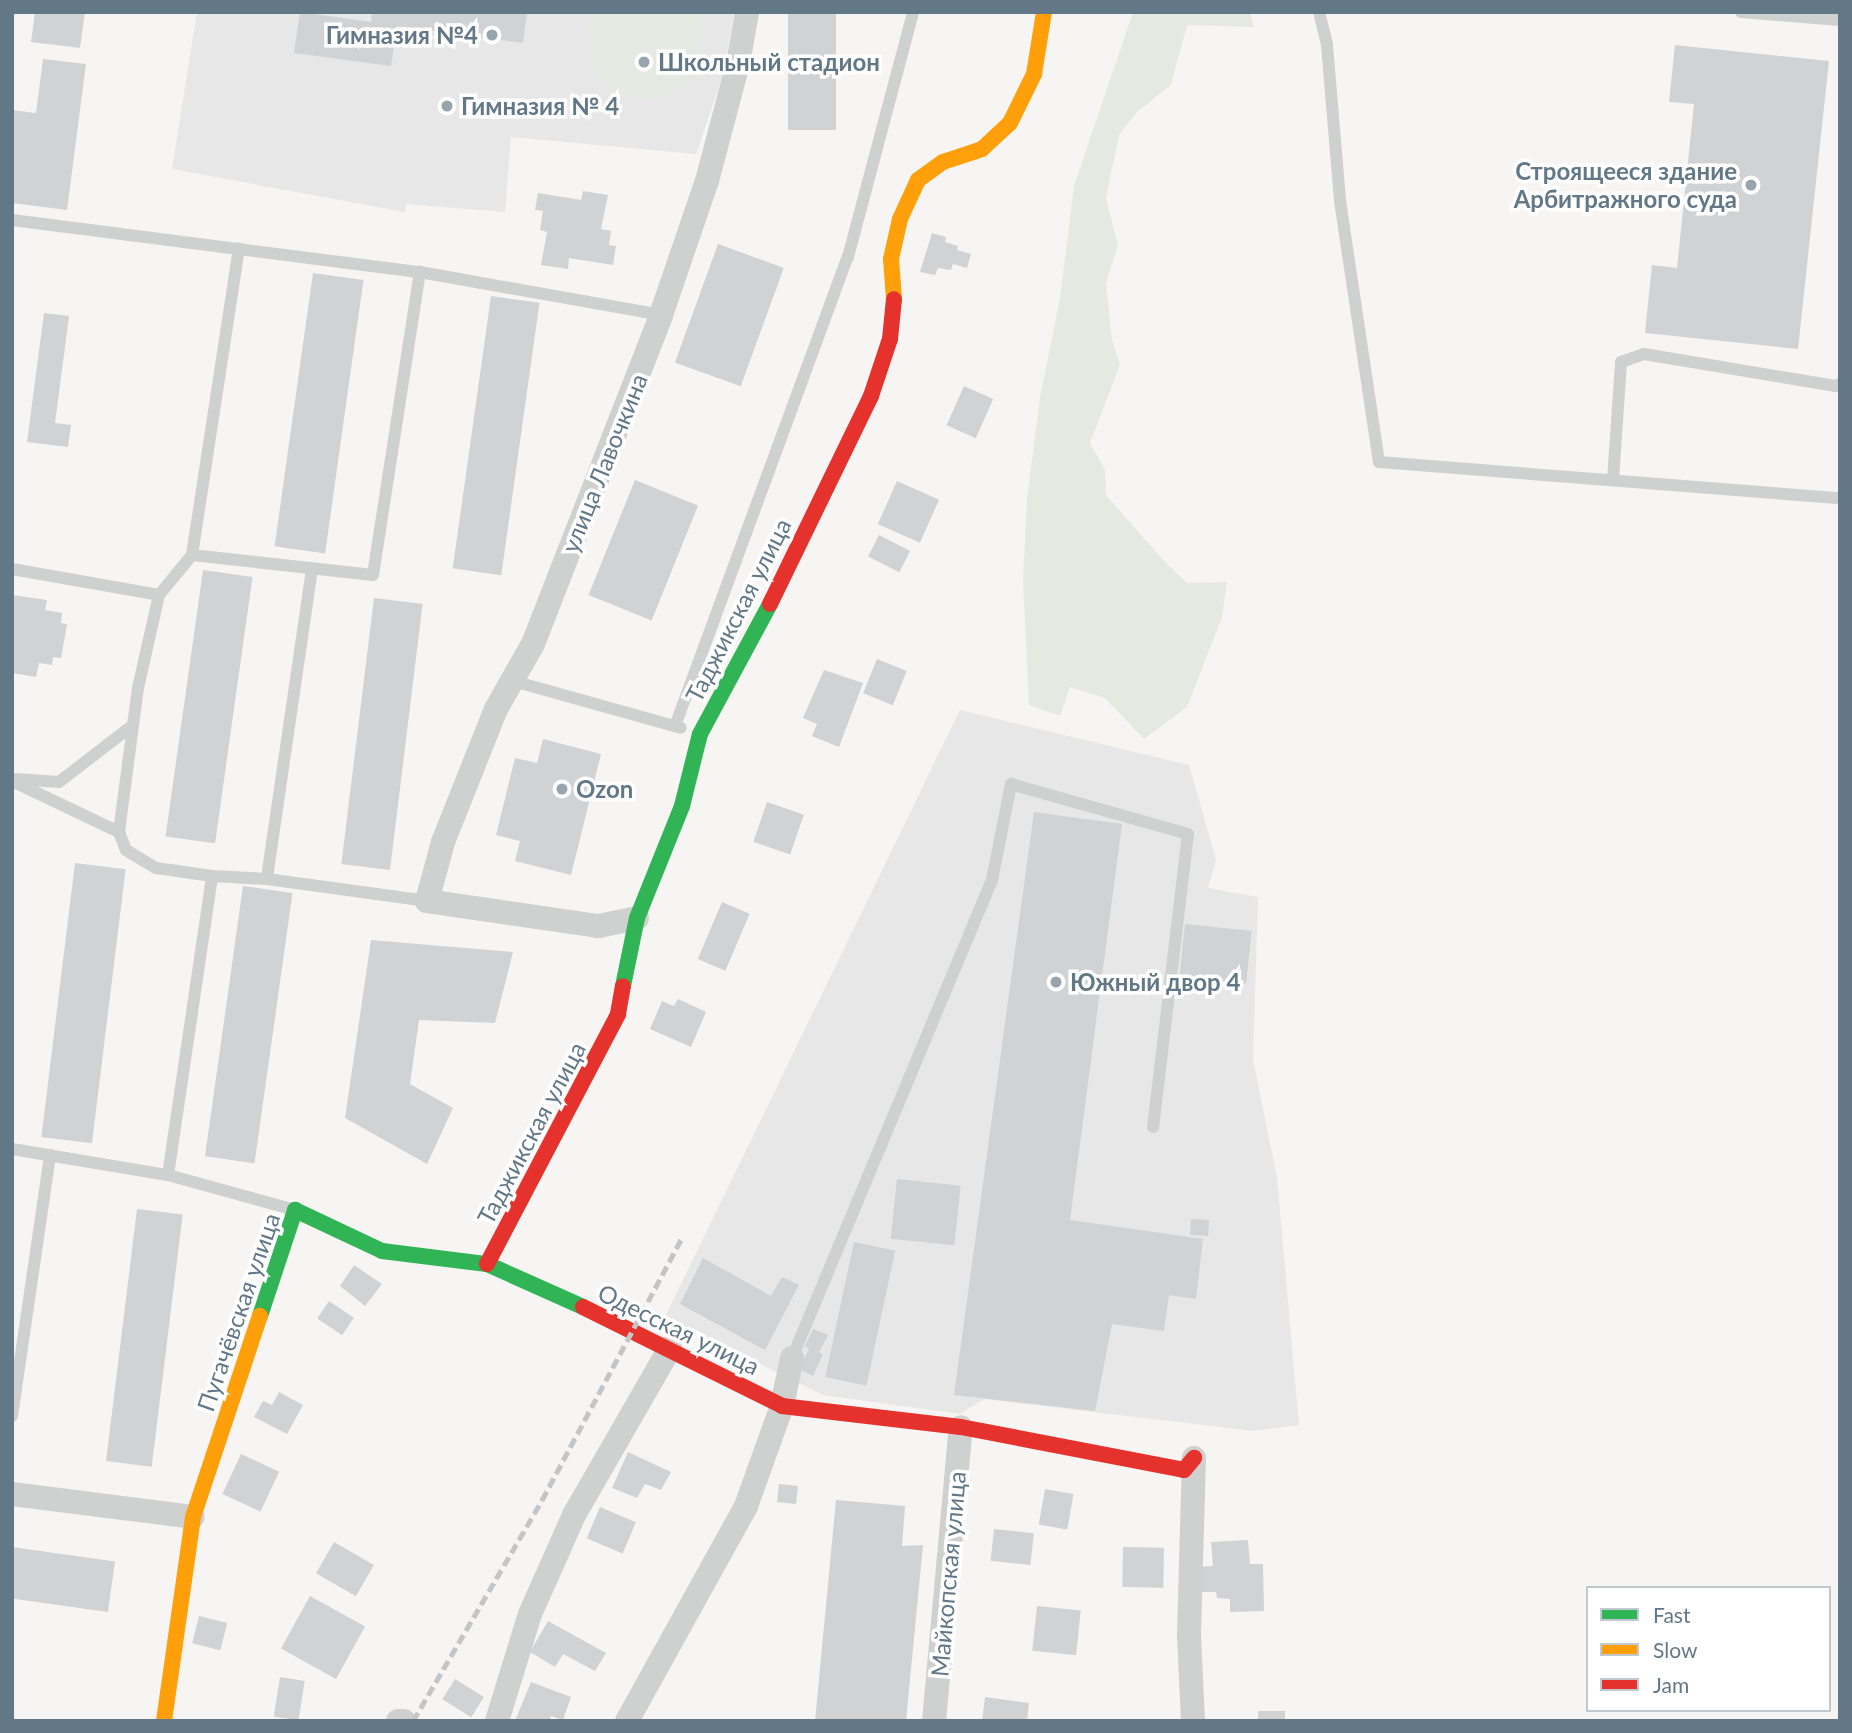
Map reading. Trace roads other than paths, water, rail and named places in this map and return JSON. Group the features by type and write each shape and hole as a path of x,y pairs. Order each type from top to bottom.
{"street":[{"name":"улица Лавочкина","path":"427,901 443,842 496,709 533,644 661,315 707,181 738,64 747,12"},
{"name":"Таджикская улица","path":"487,1264 618,1014 636,918 682,806 700,734 760,624 871,396 890,340 894,305 891,259 900,219 918,180 943,162 982,149 1010,123 1034,74 1044,12"},
{"path":"427,901 598,926 636,918"},
{"name":"Пугачёвская улица","path":"164,1721 193,1517 295,1210 382,1251"},
{"name":"Одесская улица","path":"382,1251 487,1264 670,1348 782,1406 961,1427 1184,1470 1194,1458"},
{"path":"497,1721 530,1614 573,1515 670,1348"},
{"path":"627,1721 746,1506 782,1406 792,1358"},
{"name":"Майкопская улица","path":"934,1721 961,1427"},
{"path":"1193,1721 1189,1635 1194,1458"},
{"path":"12,1494 193,1517"}],"lane":[{"path":"674,726 848,257 913,12"},
{"path":"1319,12 1326,45 1340,201 1379,462 1840,498"},
{"path":"1741,12 1840,20"},
{"path":"12,220 420,272 661,315"},
{"path":"239,249 192,555 159,595 138,688 119,832 126,849 156,868 212,876 267,879 427,901"},
{"path":"192,555 373,575 420,272"},
{"path":"1614,480 1621,362 1644,354 1835,386 1840,384"},
{"path":"12,569 159,595"},
{"path":"267,879 312,569"},
{"path":"513,681 700,734"},
{"path":"12,780 59,782 133,726"},
{"path":"12,780 119,832"},
{"path":"792,1358 992,880 1011,784 1188,834 1153,1127"},
{"path":"168,1175 212,876"},
{"path":"12,1149 168,1175 295,1210"},
{"path":"12,1416 50,1155"}],"railway":[{"path":"413,1721 542,1500 682,1238"}],"place":[{"name":"Гимназия №4","path":"492,35"},
{"name":"Школьный стадион","path":"644,62"},
{"name":"Гимназия № 4","path":"447,106"},
{"name":"Строящееся здание Арбитражного суда","path":"1751,185"},
{"name":"Ozon","path":"562,789"},
{"name":"Южный двор 4","path":"1056,982"}]}
